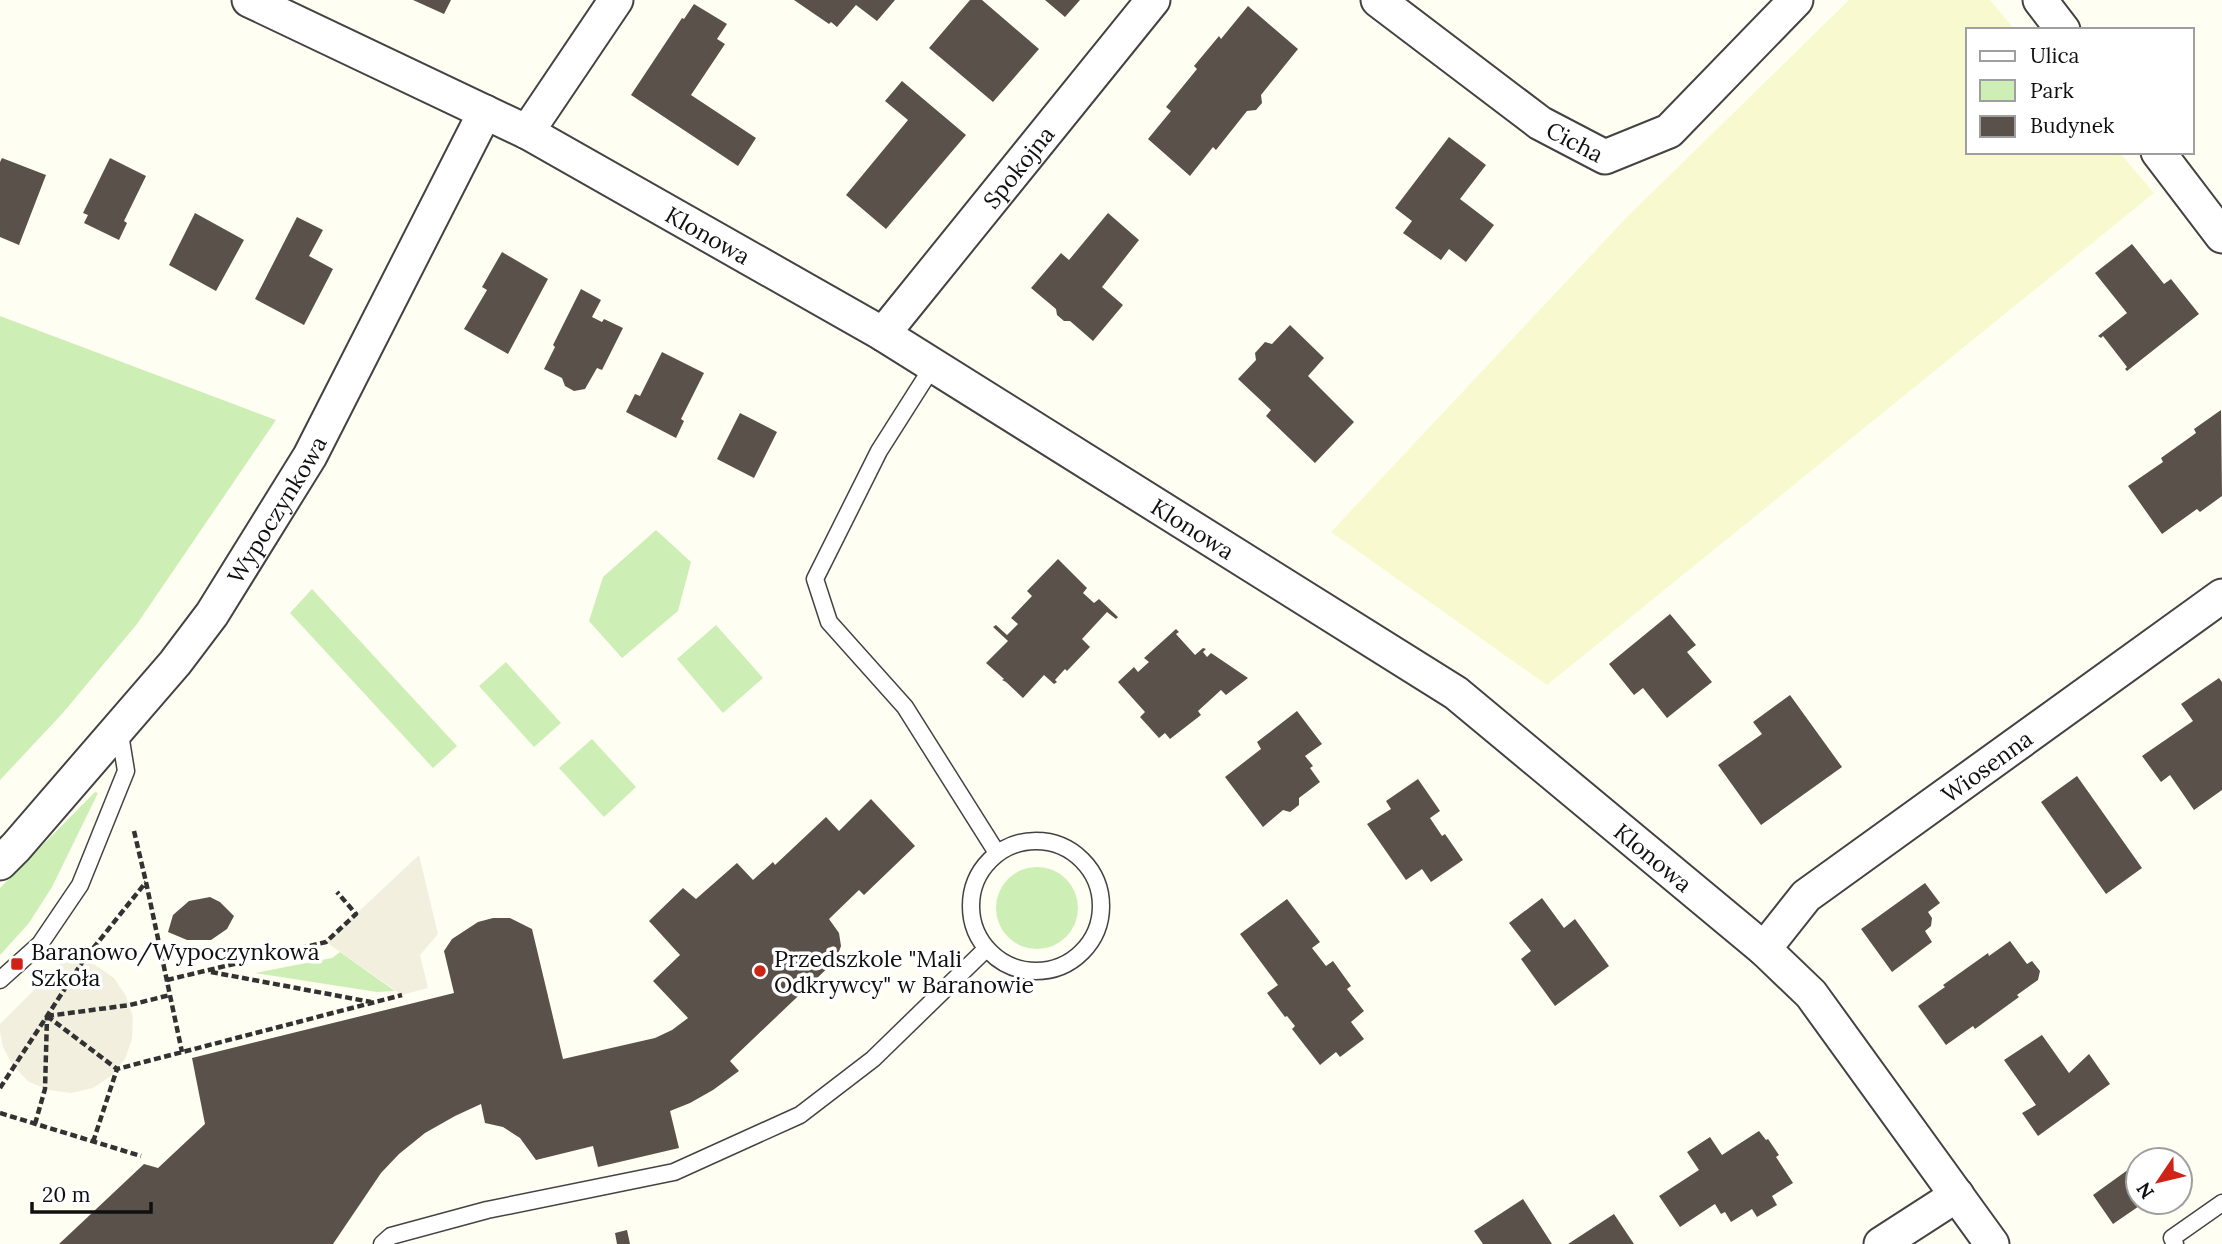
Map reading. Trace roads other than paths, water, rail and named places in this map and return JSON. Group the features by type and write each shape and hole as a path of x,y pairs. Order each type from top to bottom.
{"street":[{"name":"Klonowa","path":"249,0 527,132 883,334 1456,693 1764,949 1811,994 1992,1244"},
{"path":"527,132 616,0"},
{"name":"Spokojna","path":"883,334 1153,0"},
{"name":"Cicha","path":"1378,0 1540,123 1605,157 1670,131 1796,0"},
{"path":"2040,0 2061,28"},
{"name":"Wypoczynkowa","path":"0,863 16,848 175,663 212,614 310,456 485,112"},
{"path":"2160,154 2222,236"},
{"name":"Wiosenna","path":"1764,949 1806,896 2222,596"},
{"path":"1881,1244 1957,1195"}],"lane":[{"path":"933,366 879,451 816,579 829,622 905,707 997,853"},
{"path":"0,980 40,944 80,885 126,771 119,728"},
{"path":"1037,841 1058,845 1077,855 1091,871 1100,890 1101,912 1096,933 1083,951 1066,965 1045,971 1024,971 1003,963 986,949 975,930 971,909 973,888 982,869 997,853 1016,844 1037,841"},
{"path":"382,1244 391,1236 487,1210 674,1172 800,1115 873,1059 986,949"},
{"path":"2175,1244 2172,1238 2222,1203"}],"place":[{"name":"Baranowo/Wypoczynkowa Szkoła","path":"17,964"},
{"name":"Przedszkole \"Mali Odkrywcy\" w Baranowie","path":"760,971"}]}
